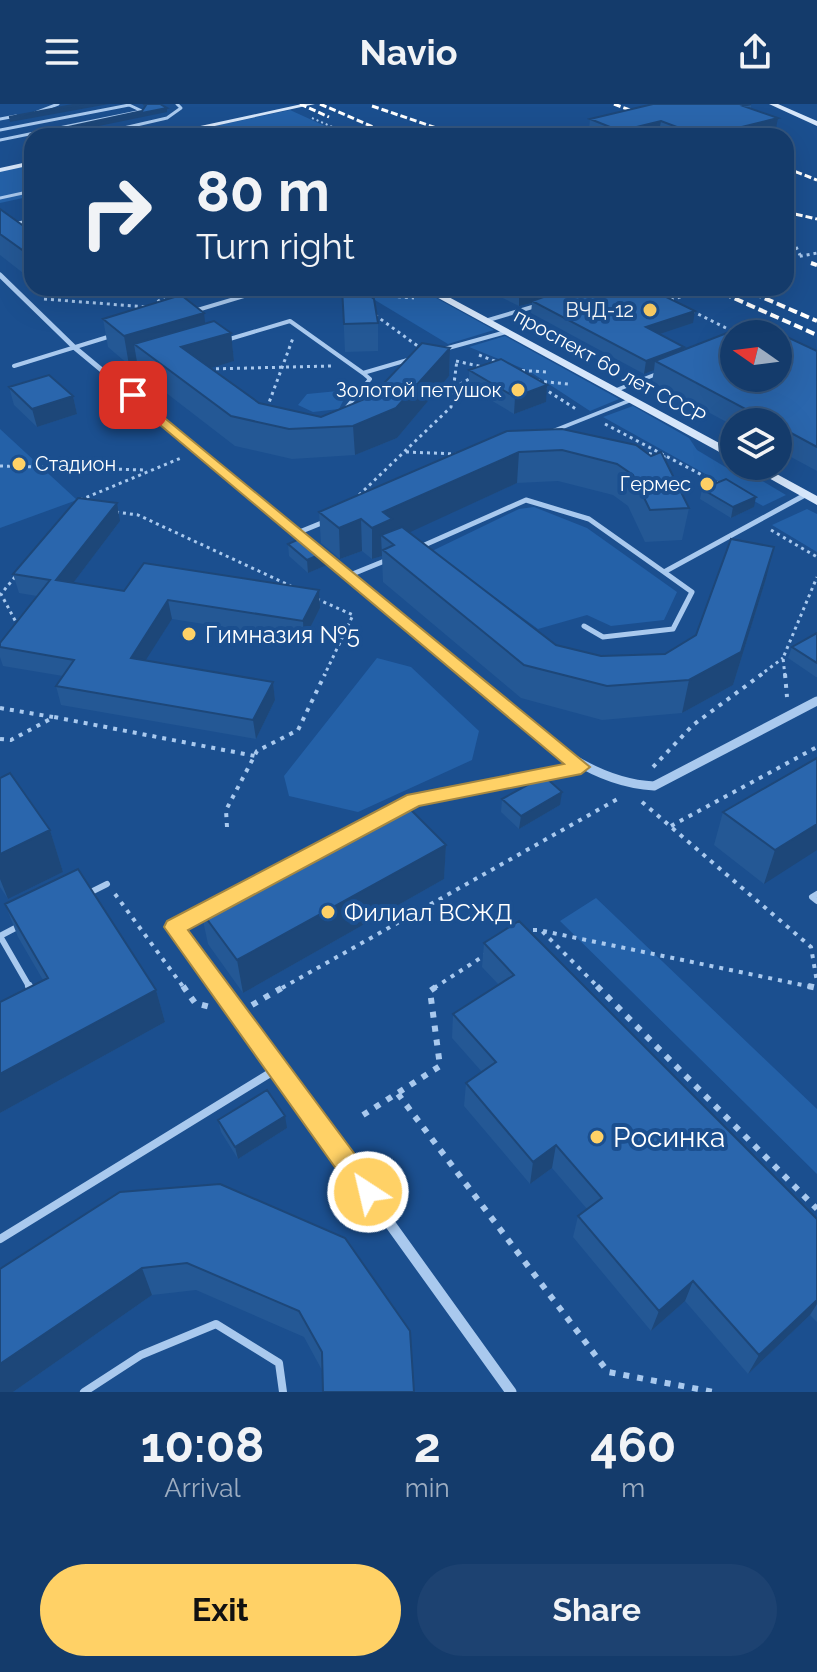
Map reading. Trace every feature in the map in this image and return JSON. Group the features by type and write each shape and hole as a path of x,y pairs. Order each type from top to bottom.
{"street":[{"path":"197,128 312,104"},
{"path":"772,104 817,124"},
{"path":"0,170 24,165"},
{"path":"0,275 74,347 581,767 636,785 654,786 817,701"},
{"name":"проспект 60 лет СССР","path":"429,296 485,321 720,448"},
{"path":"778,480 811,498"},
{"path":"357,830 414,800 581,767"},
{"path":"217,905 175,927 280,1067 511,1392"}],"lane":[{"path":"0,119 40,112 58,104"},
{"path":"124,128 167,118 181,108 177,104"},
{"path":"0,130 129,105 142,111 59,128"},
{"path":"0,140 24,135"},
{"path":"0,198 23,193"},
{"path":"0,227 24,222"},
{"path":"180,315 245,296"},
{"path":"485,321 541,305"},
{"path":"216,344 290,321 370,379 338,418"},
{"path":"440,350 506,332"},
{"path":"14,366 119,334"},
{"path":"363,373 426,354"},
{"path":"109,376 147,364"},
{"path":"614,391 667,370"},
{"path":"548,433 631,400"},
{"path":"664,572 757,521 811,498"},
{"path":"409,551 526,500 589,519 692,592 673,629 603,637 584,626"},
{"path":"297,533 334,518"},
{"path":"350,575 396,556"},
{"path":"80,897 107,884"},
{"path":"817,894 812,897 817,901"},
{"path":"27,923 0,936 37,1001"},
{"path":"0,1239 280,1067"},
{"path":"84,1392 141,1355 216,1324 279,1363 283,1392"}],"path":[{"path":"310,117 334,128"},
{"path":"794,242 800,255"},
{"path":"794,257 817,253"},
{"path":"151,307 165,296"},
{"path":"345,296 350,299"},
{"path":"684,296 670,301 720,325"},
{"path":"22,297 196,311"},
{"path":"363,307 426,354"},
{"path":"255,402 266,411 298,326"},
{"path":"334,518 451,407 458,361 454,346"},
{"path":"454,346 522,375"},
{"path":"447,359 486,368 454,388"},
{"path":"198,361 221,378"},
{"path":"531,381 555,363"},
{"path":"209,369 353,366"},
{"path":"513,370 559,373"},
{"path":"531,381 570,384"},
{"path":"531,381 589,417 730,490"},
{"path":"631,450 675,459"},
{"path":"406,452 464,454"},
{"path":"87,508 74,506 83,497 181,458"},
{"path":"0,466 149,470"},
{"path":"113,512 138,515 296,589"},
{"path":"757,521 817,557"},
{"path":"19,572 1,594 21,631"},
{"path":"788,716 783,658 817,577"},
{"path":"227,827 226,810 257,751 298,730 353,615 310,595"},
{"path":"107,884 195,1003 237,1013 636,785 693,725 783,658"},
{"path":"0,708 255,756"},
{"path":"0,739 11,740 54,717"},
{"path":"671,826 817,747"},
{"path":"514,936 526,928 541,930 817,988"},
{"path":"541,930 817,1209"},
{"path":"363,1115 440,1066 430,991 490,952"},
{"path":"398,1094 608,1372 714,1392"}],"shaded area":[{"path":"290,110 329,128 205,128"},
{"path":"24,166 24,198 0,203 0,171"},
{"path":"368,296 432,296 494,330 448,344"},
{"path":"505,336 619,399 590,411 529,371 469,347"},
{"path":"338,391 346,395 339,409 313,412 298,405 307,394"},
{"path":"633,406 689,438 697,450 720,464 720,480 761,480 786,495 763,506 603,417"},
{"name":"Стадион","path":"0,429 77,500 0,528"},
{"path":"534,507 587,528 677,592 664,620 611,626 587,615 538,629 432,551 519,509"},
{"path":"807,509 817,514 817,552 772,525"},
{"path":"377,658 411,667 479,731 472,760 358,812 289,796 284,776"},
{"path":"596,898 817,1109 817,1174 560,921"}],"building":[{"path":"143,104 160,104 167,108 64,128 142,111 146,105"},
{"path":"653,104 751,104 743,106 778,118 737,128 680,128 661,121 632,128 612,128 590,119"},
{"path":"0,209 24,226 24,251 0,234"},
{"path":"178,296 182,296 204,313 124,336 103,319"},
{"path":"342,296 370,296 374,299 378,323 344,324"},
{"path":"546,296 664,296 695,311 646,327 684,347 646,361 532,301"},
{"path":"214,321 231,333 181,347 259,403 321,417 372,396 422,343 450,348 396,408 353,426 289,429 231,416 134,344"},
{"path":"720,336 720,392 792,392 792,339 817,351 817,447 792,434 792,408 744,408 655,361"},
{"path":"501,359 547,385 515,397 469,370"},
{"path":"49,375 73,396 32,409 9,387"},
{"path":"562,429 636,445 651,456 661,452 689,508 650,510 633,475 617,464 562,450 519,452 383,512 392,519 372,528 361,519 339,528 319,512 507,431"},
{"path":"728,480 756,497 733,507 702,489"},
{"path":"78,498 117,503 56,580 124,591 144,563 319,590 303,621 168,600 131,658 273,682 253,720 56,686 74,660 0,647 50,580 13,574"},
{"path":"402,527 556,645 601,656 665,654 696,635 731,539 774,547 741,652 689,680 607,686 524,665 383,550 394,545 381,535"},
{"path":"306,536 326,552 307,560 288,544"},
{"path":"817,633 817,663 792,647"},
{"path":"817,758 817,824 775,850 723,812"},
{"path":"10,773 50,830 0,854 0,778"},
{"path":"544,776 562,792 521,816 502,799"},
{"path":"406,805 446,845 237,960 201,911"},
{"path":"78,869 156,990 0,1074 0,1002 48,978 5,904"},
{"name":"Росинка","path":"519,921 817,1219 817,1300 759,1355 693,1281 659,1311 578,1216 602,1198 556,1145 533,1162 466,1083 496,1062 453,1014 514,975 484,943"},
{"path":"267,1090 285,1116 235,1147 218,1120"},
{"path":"220,1184 345,1238 410,1331 414,1392 323,1392 322,1352 299,1311 187,1263 142,1268 0,1364 0,1269 120,1192"}],"railway":[{"path":"300,104 329,117"},
{"path":"320,104 376,128"},
{"path":"614,104 651,118"},
{"path":"372,106 437,128"},
{"path":"794,171 817,180"},
{"path":"794,214 817,219"},
{"path":"811,263 817,265"},
{"path":"729,296 817,335"},
{"path":"759,296 817,321"}],"place":[{"name":"ВЧД-12","path":"650,310"},
{"name":"Золотой петушок","path":"518,390"},
{"name":"Стадион","path":"19,464"},
{"name":"Гермес","path":"707,484"},
{"name":"Гимназия №5","path":"189,634"},
{"name":"Филиал ВСЖД","path":"328,912"},
{"name":"Росинка","path":"597,1137"}],"route":[{"path":"133,395 581,767 414,800 175,927 280,1067 368,1192"}]}
